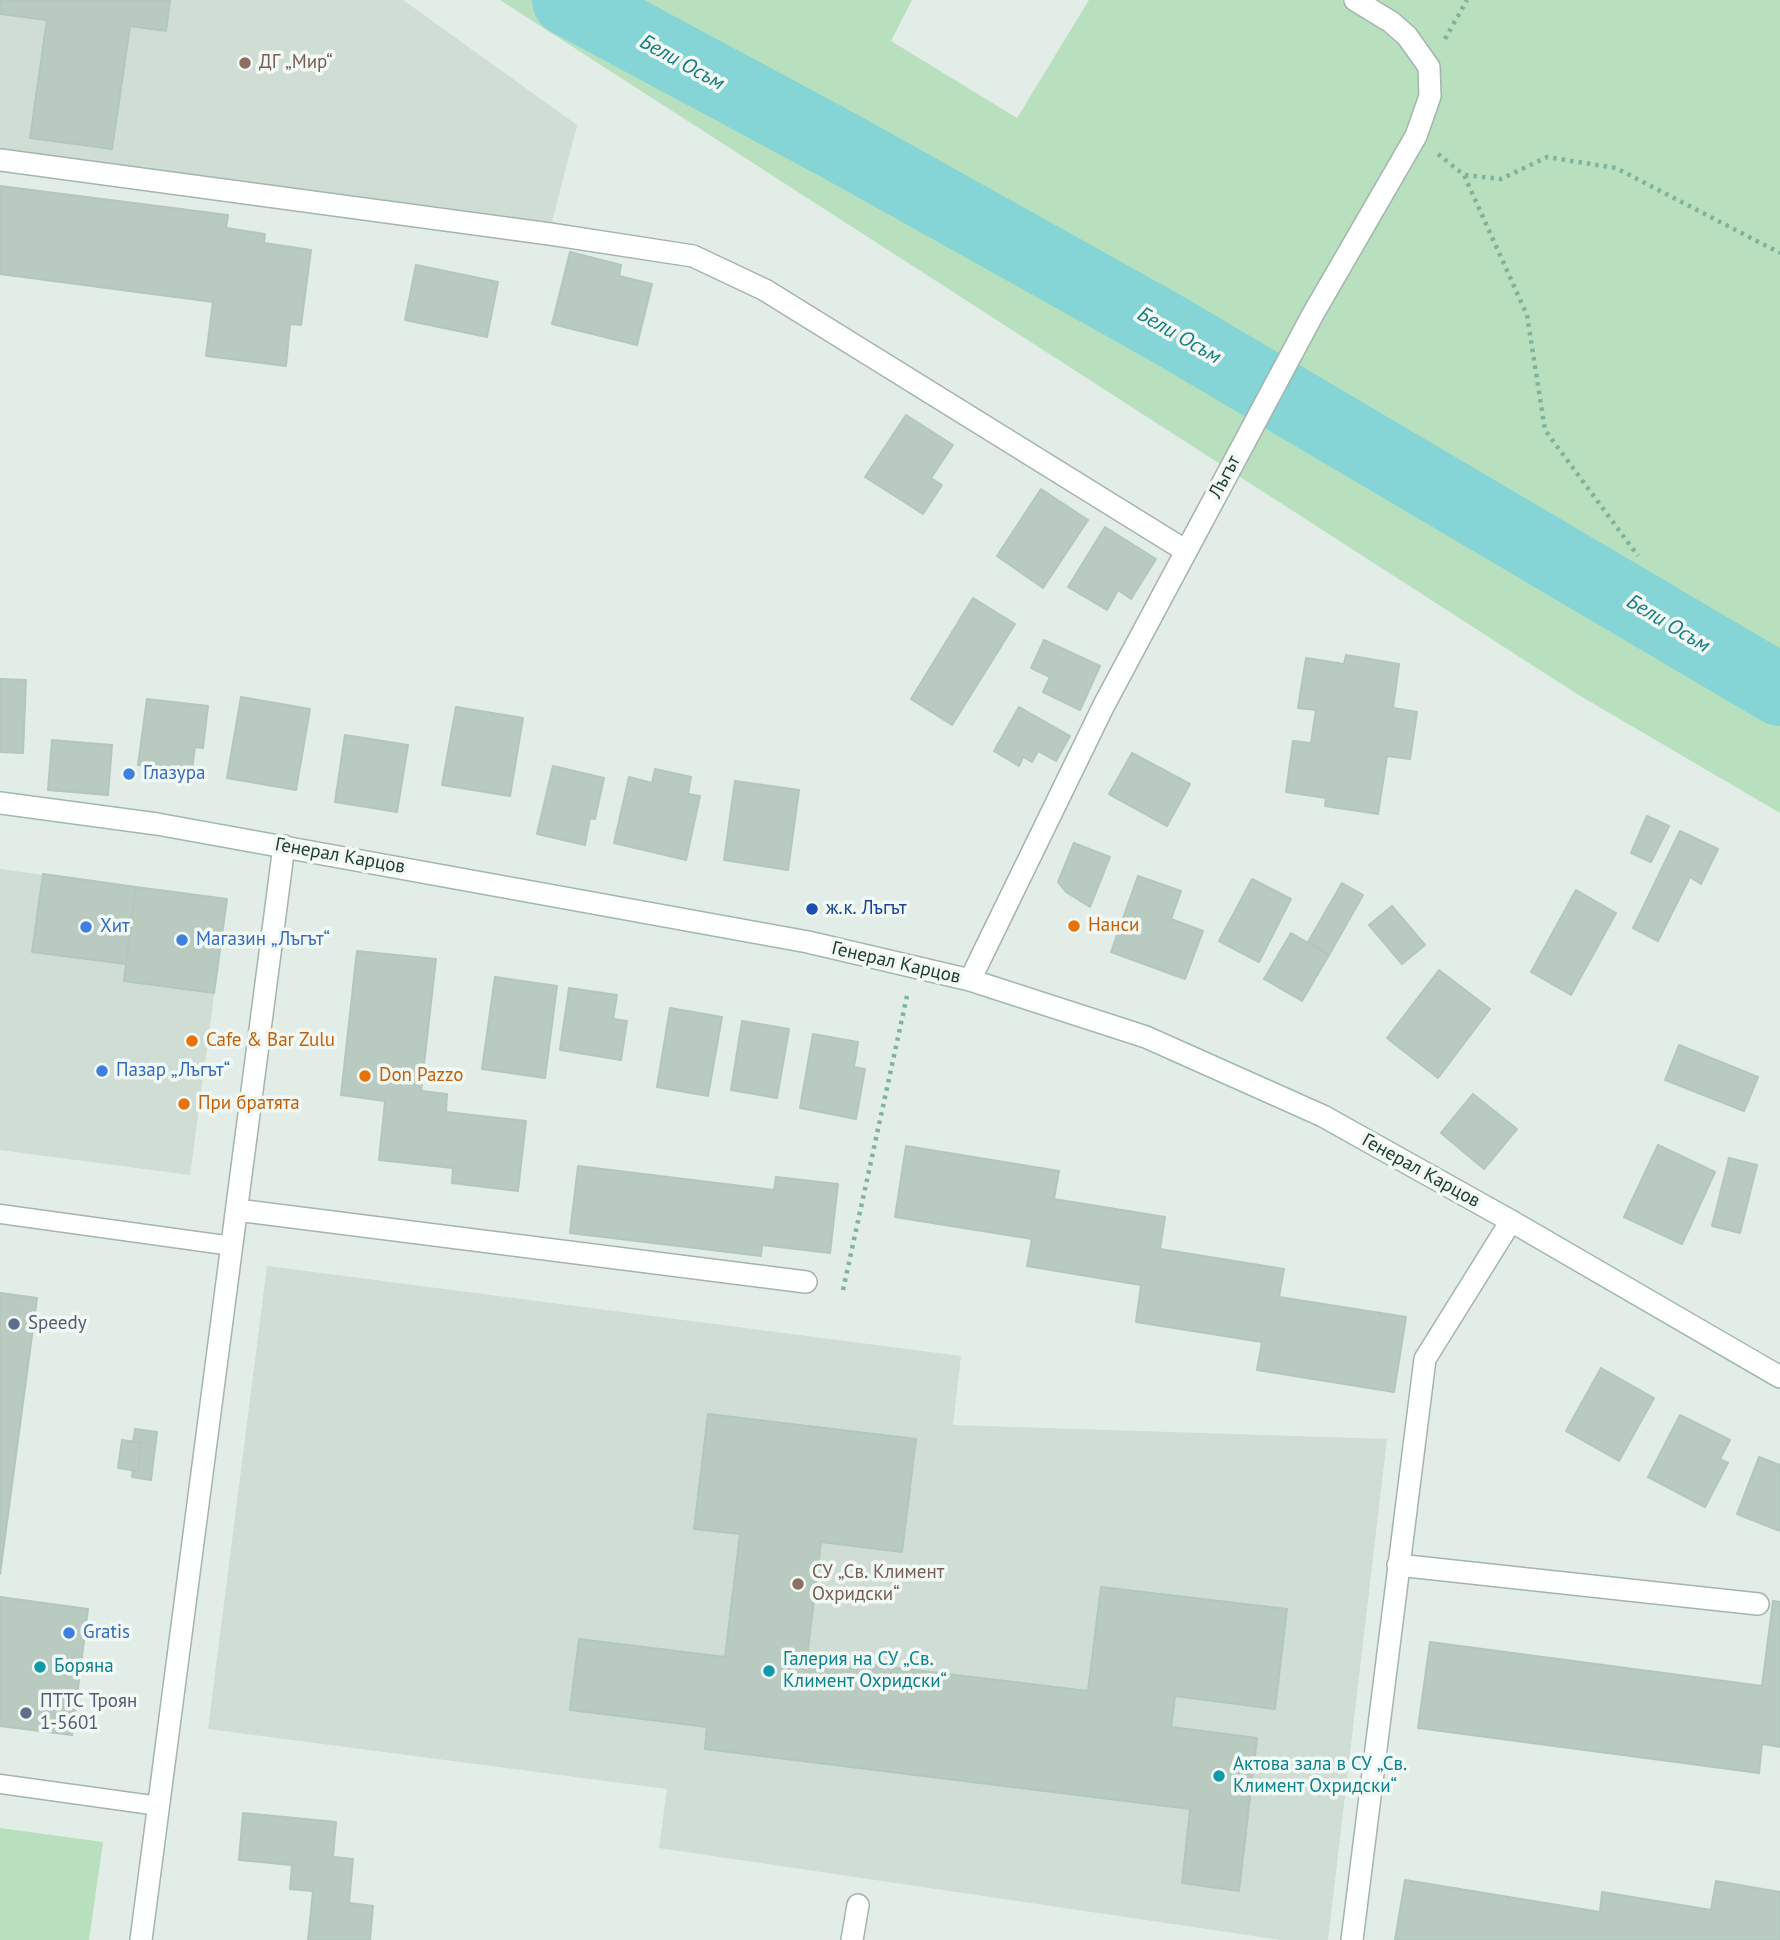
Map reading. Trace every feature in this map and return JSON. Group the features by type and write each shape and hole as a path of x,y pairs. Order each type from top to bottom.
{"street":[{"path":"1355,0 1391,22 1407,36 1429,67"},
{"name":"Лъгът","path":"970,980 1104,705 1313,314 1416,136 1430,96 1429,67"},
{"path":"0,160 550,234 692,256 765,290 1186,551"},
{"name":"Генерал Карцов","path":"0,803 158,824 284,846 808,943 970,980 1146,1037 1323,1116 1511,1221 1719,1343 1780,1375"},
{"path":"142,1940 284,846"},
{"path":"237,1210 806,1282"},
{"path":"1352,1940 1424,1359 1511,1221"},
{"path":"1398,1565 1759,1604"},
{"path":"852,1940 858,1905"}],"lane":[{"path":"0,1214 232,1246"},
{"path":"0,1784 159,1806"}],"path":[{"path":"1429,67 1467,0"},
{"path":"1416,136 1464,175 1527,315 1545,430 1638,556"},
{"path":"1464,175 1501,179 1547,157 1616,168 1780,253"},
{"path":"843,1290 908,993"}],"shaded area":[{"name":"ДГ „Мир“","path":"0,0 403,0 577,125 552,222 0,149"},
{"name":"Пазар „Лъгът“","path":"0,869 227,899 190,1175 0,1150"},
{"name":"СУ „Св. Климент Охридски“","path":"267,1266 961,1356 953,1425 1387,1439 1328,1940 1281,1940 659,1848 667,1789 208,1729"}],"green space":[{"path":"500,0 912,0 891,41 1017,118 1089,0 1780,0 1780,813 1577,694"},
{"path":"0,1828 103,1842 89,1940 0,1940"}],"building":[{"path":"0,0 170,0 166,31 130,26 112,149 30,138 47,20 0,14"},
{"path":"0,186 228,215 226,228 265,234 264,243 311,250 301,325 290,324 286,366 206,356 213,302 0,274"},
{"path":"570,252 621,265 619,276 652,284 637,345 552,324"},
{"path":"416,265 498,282 487,337 405,320"},
{"path":"906,415 953,445 931,478 942,485 923,514 865,477"},
{"path":"1041,489 1088,520 1043,588 997,556"},
{"path":"1105,527 1156,559 1131,599 1118,590 1107,610 1068,587"},
{"path":"973,598 1015,624 952,725 911,699"},
{"path":"1044,640 1100,666 1080,710 1043,692 1050,677 1031,668"},
{"path":"1346,655 1399,664 1393,708 1417,712 1410,759 1387,756 1378,814 1325,806 1326,798 1286,792 1293,741 1311,743 1316,710 1298,708 1306,658 1344,664"},
{"path":"0,679 26,680 23,753 0,752"},
{"path":"241,697 310,709 296,790 227,778"},
{"path":"147,699 208,706 203,748 195,747 192,771 138,765"},
{"path":"456,707 523,718 510,796 442,785"},
{"path":"1019,707 1070,736 1056,761 1038,751 1032,762 1023,757 1019,766 994,751"},
{"path":"345,735 408,745 397,812 335,802"},
{"path":"52,740 112,745 108,795 48,790"},
{"path":"1132,753 1190,784 1167,826 1109,794"},
{"path":"553,766 604,778 595,819 590,818 585,845 537,834"},
{"path":"655,769 691,777 688,794 700,796 686,860 614,843 629,777 652,783"},
{"path":"735,781 799,790 788,870 724,860"},
{"path":"1647,816 1669,826 1651,862 1631,853"},
{"path":"1680,831 1718,849 1701,884 1690,877 1658,941 1633,928"},
{"path":"1074,843 1110,857 1090,907 1066,892 1058,882"},
{"path":"43,874 136,887 126,964 32,952"},
{"path":"1138,876 1181,891 1171,919 1203,931 1185,979 1111,952"},
{"path":"1252,879 1291,899 1259,962 1219,941"},
{"path":"1342,883 1363,895 1329,955 1308,942"},
{"path":"136,887 227,899 214,993 124,981"},
{"path":"1576,890 1616,913 1571,995 1531,972"},
{"path":"1392,906 1425,945 1402,964 1369,925"},
{"path":"1291,933 1329,955 1302,1001 1264,979"},
{"path":"357,951 436,959 421,1091 447,1094 446,1112 526,1121 518,1191 452,1183 453,1168 379,1160 385,1101 341,1095"},
{"path":"1439,970 1490,1009 1438,1078 1387,1038"},
{"path":"495,977 557,986 545,1078 482,1069"},
{"path":"569,988 617,995 613,1019 627,1021 621,1060 560,1050"},
{"path":"670,1008 722,1017 708,1096 657,1087"},
{"path":"742,1021 789,1029 777,1098 731,1090"},
{"path":"813,1034 858,1042 854,1067 865,1069 856,1119 800,1108"},
{"path":"1679,1045 1758,1077 1744,1111 1665,1080"},
{"path":"1473,1094 1517,1129 1484,1169 1441,1133"},
{"path":"1658,1145 1715,1172 1682,1244 1624,1217"},
{"path":"906,1146 1059,1171 1054,1199 1165,1217 1160,1249 1284,1269 1279,1297 1406,1317 1394,1392 1257,1370 1262,1342 1136,1322 1141,1285 1027,1266 1032,1239 895,1217"},
{"path":"1729,1158 1757,1165 1740,1233 1712,1226"},
{"path":"578,1166 774,1190 776,1177 838,1184 830,1253 762,1245 761,1256 570,1233"},
{"path":"0,1293 37,1298 0,1574"},
{"path":"1601,1368 1654,1398 1619,1461 1566,1431"},
{"path":"708,1414 916,1439 902,1552 821,1542 807,1657 1088,1691 1101,1587 1287,1609 1275,1709 1175,1696 1171,1727 1257,1738 1239,1891 1182,1883 1190,1809 705,1749 707,1727 570,1710 579,1639 725,1657 740,1534 694,1529"},
{"path":"1680,1415 1730,1440 1720,1459 1728,1463 1705,1507 1648,1477"},
{"path":"135,1429 157,1432 151,1480 132,1477 133,1470 138,1471 141,1443 133,1442"},
{"path":"122,1440 141,1443 138,1471 118,1468"},
{"path":"1759,1457 1780,1465 1780,1531 1737,1514"},
{"name":"Боряна","path":"0,1597 88,1609 72,1735 0,1726"},
{"path":"1773,1601 1780,1602 1780,1747 1762,1744 1759,1773 1418,1728 1430,1642 1762,1686"},
{"path":"243,1813 336,1822 333,1857 353,1859 349,1903 373,1906 370,1940 308,1940 313,1891 290,1889 292,1865 239,1860"},
{"path":"1405,1880 1600,1912 1602,1892 1711,1910 1716,1881 1780,1892 1780,1940 1395,1940"}],"waterway":[{"name":"Бели Осъм","path":"568,0 838,145 1164,327 1780,690"}],"place":[{"name":"ДГ „Мир“","path":"245,63"},
{"name":"Глазура","path":"129,774"},
{"name":"ж.к. Лъгът","path":"812,909"},
{"name":"Нанси","path":"1074,926"},
{"name":"Хит","path":"86,927"},
{"name":"Магазин „Лъгът“","path":"182,940"},
{"name":"Cafe & Bar Zulu","path":"192,1041"},
{"name":"Пазар „Лъгът“","path":"102,1071"},
{"name":"Don Pazzo","path":"365,1076"},
{"name":"При братята","path":"184,1104"},
{"name":"Speedy","path":"14,1324"},
{"name":"СУ „Св. Климент Охридски“","path":"798,1584"},
{"name":"Gratis","path":"69,1633"},
{"name":"Боряна","path":"40,1667"},
{"name":"Галерия на СУ „Св. Климент Охридски“","path":"769,1671"},
{"name":"ПТТС Троян 1-5601","path":"26,1713"},
{"name":"Актова зала в СУ „Св. Климент Охридски“","path":"1219,1776"}]}
